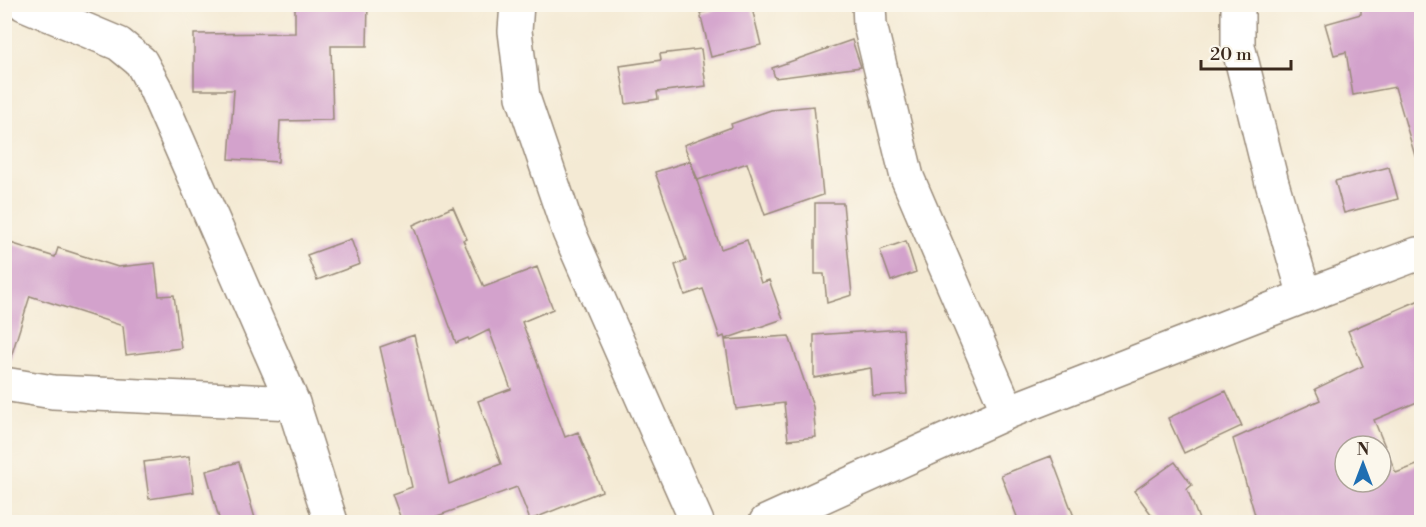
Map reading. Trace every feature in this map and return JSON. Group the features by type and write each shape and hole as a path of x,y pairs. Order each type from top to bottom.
{"street":[{"path":"24,4 119,44 141,62 160,99 293,403 331,522"},
{"path":"517,4 515,30 523,97 565,220 698,522"},
{"path":"869,4 870,26 907,177 1008,412"},
{"path":"1238,4 1238,46 1272,183 1305,296"},
{"path":"766,522 1008,412 1305,296 1417,254 1422,256"},
{"path":"4,384 53,392 293,403"}],"building":[{"path":"295,4 368,4 367,46 331,46 333,120 280,121 278,162 229,159 234,90 194,90 194,34 295,33"},
{"path":"737,4 751,4 761,45 711,57 700,13"},
{"path":"1361,4 1420,4 1422,155 1415,156 1395,87 1353,95 1346,52 1334,55 1325,24 1361,14"},
{"path":"852,40 861,67 775,78 772,68"},
{"path":"701,49 706,86 657,92 658,99 626,104 620,66 661,60 660,54"},
{"path":"814,106 823,195 765,215 747,163 698,180 684,145 732,127 731,124 771,110"},
{"path":"690,161 721,249 747,240 761,283 769,280 783,319 725,339 724,336 720,338 703,289 685,295 675,265 686,261 655,172"},
{"path":"1389,167 1398,199 1344,213 1335,181"},
{"path":"815,203 843,203 852,295 827,303 824,274 815,274"},
{"path":"453,207 467,239 463,240 484,287 537,267 553,309 522,322 565,437 578,432 602,491 530,520 517,487 421,522 402,522 392,494 412,487 380,347 414,335 449,484 501,464 478,401 511,389 489,330 469,340 468,338 456,343 413,225"},
{"path":"351,239 360,264 317,280 307,255"},
{"path":"4,241 55,257 58,248 118,267 155,263 159,296 174,295 181,348 126,355 123,326 30,296 10,360 4,359"},
{"path":"906,241 916,272 891,281 880,250"},
{"path":"1422,299 1422,400 1374,420 1380,434 1333,434 1333,494 1393,494 1393,466 1396,473 1422,463 1422,522 1257,522 1233,439 1320,400 1315,389 1363,366 1348,331"},
{"path":"903,329 907,394 873,396 871,368 814,378 814,335"},
{"path":"789,336 813,407 816,437 788,440 784,403 736,409 725,340"},
{"path":"1226,391 1242,426 1184,453 1168,418"},
{"path":"189,456 194,492 149,499 144,462"},
{"path":"1051,456 1076,522 1019,522 1001,475"},
{"path":"239,462 256,522 220,522 206,471"},
{"path":"1175,462 1192,485 1187,489 1200,522 1157,522 1134,491"}]}
